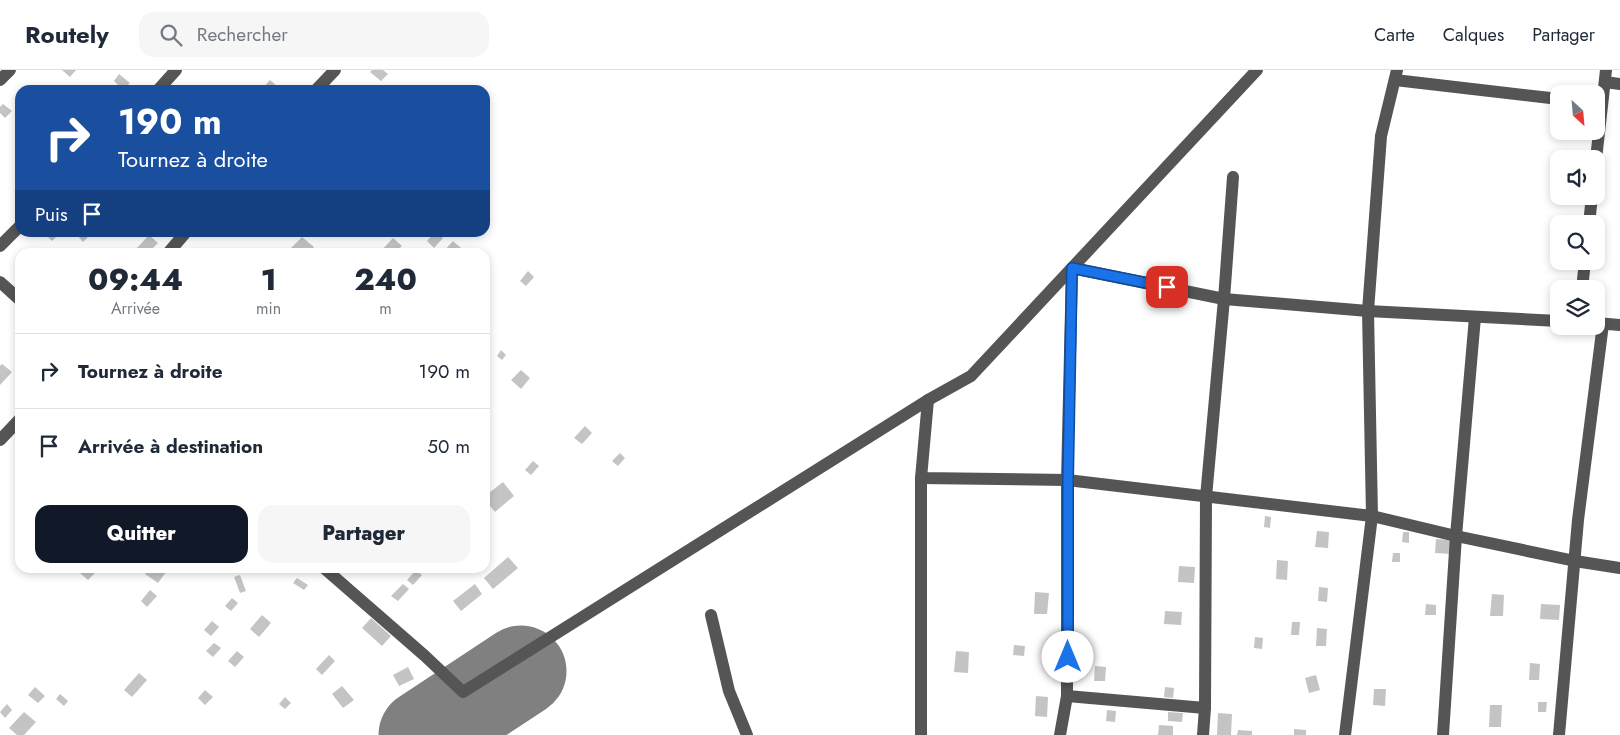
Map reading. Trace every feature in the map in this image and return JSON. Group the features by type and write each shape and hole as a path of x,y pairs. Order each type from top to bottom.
{"street":[{"path":"0,80 10,70"},
{"path":"162,85 176,70"},
{"path":"321,85 336,70"},
{"path":"330,573 463,692 928,400 971,376 1257,70"},
{"path":"1346,735 1372,516 1368,311 1381,136 1396,75 1521,96 1550,98"},
{"path":"1606,76 1620,84"},
{"path":"1203,735 1205,708 1206,498 1233,177"},
{"path":"0,246 15,231"},
{"path":"172,248 182,237"},
{"path":"1072,268 1224,299 1368,311 1550,321"},
{"path":"1060,735 1068,696 1068,480 1072,268"},
{"path":"0,282 15,296"},
{"path":"1443,735 1456,536 1475,317"},
{"path":"1605,324 1620,325"},
{"path":"1560,735 1574,561 1599,335"},
{"path":"921,735 921,478 928,400"},
{"path":"0,440 15,424"},
{"path":"921,478 1068,480 1206,498 1372,516 1574,561 1620,568"},
{"path":"711,615 729,691 747,735"},
{"path":"1068,696 1205,708"}],"building":[{"path":"62,70 76,70 70,77"},
{"path":"372,70 383,70 388,74 381,81 370,72"},
{"path":"119,74 130,83 128,85 118,85 114,81"},
{"path":"270,80 276,85 266,85"},
{"path":"3,104 12,111 5,118 0,113 0,107"},
{"path":"48,237 56,237 52,241"},
{"path":"79,237 88,237 83,242"},
{"path":"147,237 151,237 158,243 153,248 137,248"},
{"path":"302,237 314,247 313,248 291,248"},
{"path":"431,237 443,238 434,248 427,241"},
{"path":"393,238 402,246 400,248 384,248"},
{"path":"453,241 461,248 447,248"},
{"path":"528,271 534,277 526,286 520,281"},
{"path":"501,350 506,355 502,360 497,356"},
{"path":"2,364 12,372 0,385 0,366"},
{"path":"521,370 530,378 521,389 511,380"},
{"path":"585,426 592,433 582,444 574,438"},
{"path":"620,453 625,458 618,466 612,461"},
{"path":"533,461 539,466 531,475 525,470"},
{"path":"503,482 514,496 495,512 490,506 490,492"},
{"path":"1265,516 1271,517 1270,528 1264,527"},
{"path":"1317,531 1329,532 1328,548 1315,547"},
{"path":"1403,532 1409,532 1409,543 1402,542"},
{"path":"1436,539 1452,540 1451,554 1435,553"},
{"path":"1393,553 1400,553 1400,562 1392,562"},
{"path":"508,557 518,568 493,589 484,578"},
{"path":"1277,560 1288,561 1287,580 1276,579"},
{"path":"1179,566 1195,567 1194,583 1178,582"},
{"path":"80,573 95,573 88,580"},
{"path":"146,573 165,573 158,583"},
{"path":"413,573 422,575 413,585 407,580"},
{"path":"240,575 246,591 240,593 234,577"},
{"path":"297,578 308,585 304,590 293,583"},
{"path":"403,584 409,589 398,601 391,596"},
{"path":"475,584 482,594 461,611 453,601"},
{"path":"1319,587 1328,588 1327,602 1318,601"},
{"path":"150,590 157,596 147,607 141,601"},
{"path":"1035,592 1049,593 1047,614 1034,614"},
{"path":"1492,594 1504,595 1503,616 1490,616"},
{"path":"232,598 238,603 231,611 225,606"},
{"path":"1426,604 1436,605 1436,615 1425,615"},
{"path":"1541,604 1560,605 1559,620 1540,619"},
{"path":"1165,611 1182,612 1181,625 1164,624"},
{"path":"262,615 271,623 259,637 250,629"},
{"path":"371,618 391,636 382,646 362,628"},
{"path":"212,621 219,627 211,636 204,630"},
{"path":"1292,622 1300,622 1299,635 1291,635"},
{"path":"1317,628 1327,629 1326,646 1316,646"},
{"path":"1255,637 1263,638 1262,649 1254,648"},
{"path":"214,643 221,648 213,657 206,651"},
{"path":"1014,645 1025,646 1024,656 1013,655"},
{"path":"237,651 244,657 235,667 228,661"},
{"path":"956,651 969,652 968,673 954,672"},
{"path":"329,655 335,661 322,675 316,669"},
{"path":"1530,663 1540,664 1539,680 1529,680"},
{"path":"1095,666 1106,667 1105,681 1094,681"},
{"path":"408,667 414,679 399,686 393,675"},
{"path":"139,673 147,680 132,697 124,690"},
{"path":"1316,675 1320,690 1309,693 1305,678"},
{"path":"342,686 354,700 343,708 332,694"},
{"path":"35,687 45,696 38,703 28,695"},
{"path":"1165,687 1174,688 1173,698 1164,697"},
{"path":"1374,689 1386,689 1385,706 1373,705"},
{"path":"205,690 213,697 205,705 198,698"},
{"path":"60,694 68,701 64,706 56,699"},
{"path":"1036,696 1048,697 1047,717 1035,716"},
{"path":"285,697 291,703 285,709 279,704"},
{"path":"1538,702 1547,702 1546,712 1538,712"},
{"path":"7,704 12,710 5,718 0,712"},
{"path":"1490,705 1502,705 1501,727 1489,727"},
{"path":"1107,710 1116,711 1115,722 1106,721"},
{"path":"24,712 36,722 24,735 17,735 9,728"},
{"path":"1168,712 1183,713 1182,722 1168,721"},
{"path":"1218,713 1232,714 1231,735 1217,735"},
{"path":"1159,725 1173,726 1173,735 1158,735"},
{"path":"1294,729 1306,730 1306,735 1294,735"},
{"path":"1238,730 1252,731 1252,735 1237,735"}],"runway":[{"path":"424,735 521,671"}],"route":[{"path":"1068,657 1068,480 1072,268 1167,287"}]}
